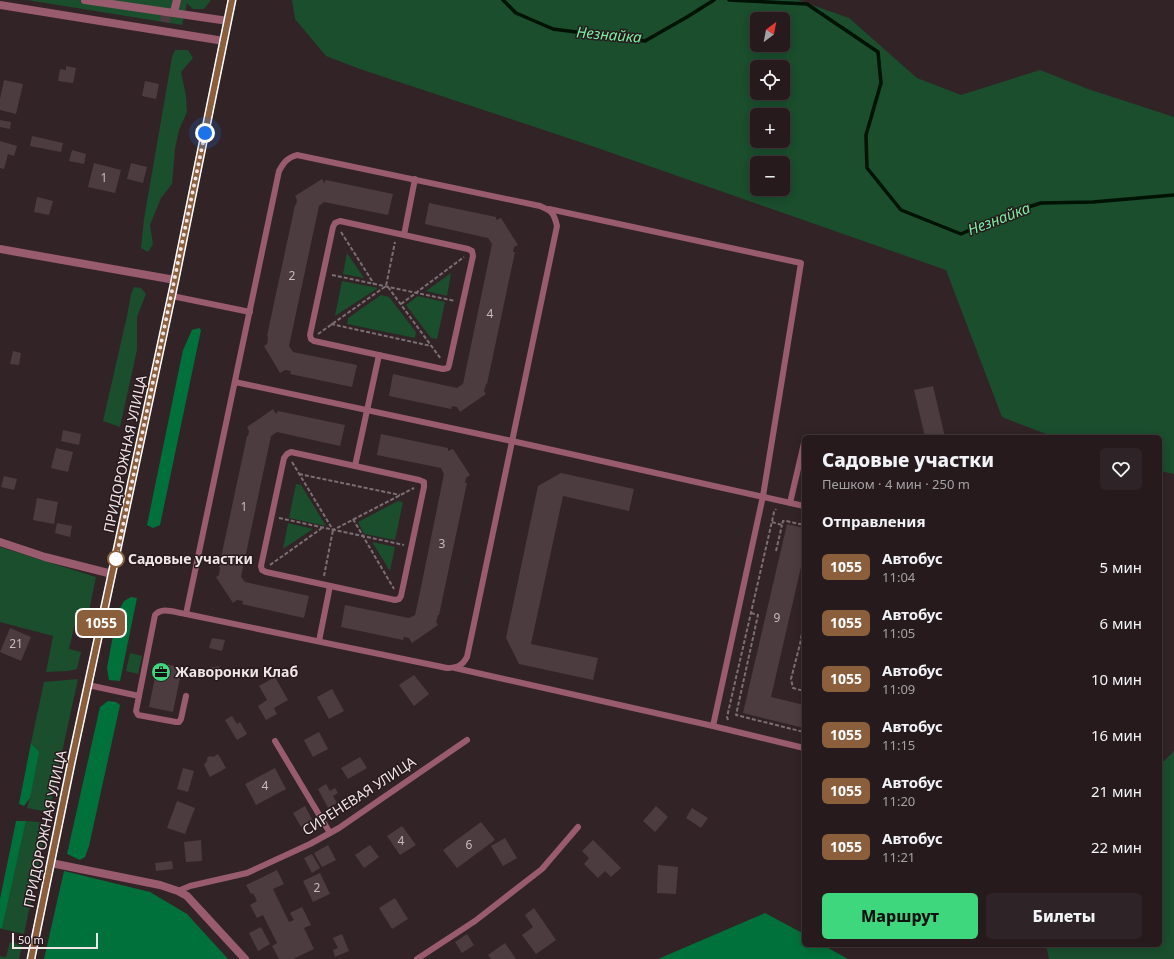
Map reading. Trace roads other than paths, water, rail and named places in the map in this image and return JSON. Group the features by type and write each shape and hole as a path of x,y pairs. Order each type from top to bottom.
{"main road":[{"name":"ПРИДОРОЖНАЯ УЛИЦА","path":"31,959 88,685 172,296 232,0"}],"street":[{"path":"85,0 228,21"},
{"path":"174,12 177,0"},
{"path":"0,5 224,41"},
{"path":"0,249 175,280"},
{"path":"0,542 45,557 112,574"},
{"path":"51,863 160,885 178,891 187,896 245,959"}],"lane":[{"path":"186,614 279,171 283,163 288,158 297,155 540,206 547,209 801,263 763,496 713,726"},
{"path":"400,234 415,180"},
{"path":"455,668 464,662 467,657 557,226 555,215 547,209"},
{"path":"340,221 400,234 472,251 463,303 450,365 448,368 443,369 314,341 311,339 310,335 335,223 340,221"},
{"path":"172,296 250,312"},
{"path":"355,466 379,355"},
{"path":"235,382 512,441 802,506"},
{"path":"291,452 355,466 424,482 412,546 401,596 399,599 395,600 262,570 261,566 284,458 287,454 291,452"},
{"path":"790,503 802,452"},
{"path":"318,641 330,586"},
{"path":"186,696 179,722 138,715 136,711 155,615 158,611 162,610 186,614 447,668 455,668 802,748"},
{"path":"88,685 138,696"},
{"name":"СИРЕНЕВАЯ УЛИЦА","path":"178,891 190,886 247,873 310,844 330,833 467,740"},
{"path":"275,741 330,833"},
{"path":"417,959 475,921 542,869 578,827"}],"waterway":[{"name":"Незнайка","path":"503,0 516,13 553,29 645,41 714,0"},
{"name":"Незнайка","path":"729,0 807,4 878,52 881,83 866,135 867,168 901,210 961,234 1003,215 1041,203 1093,202 1174,195"}],"place":[{"name":"Садовые участки","path":"116,559"},
{"name":"Жаворонки Клаб","path":"161,672"}]}
